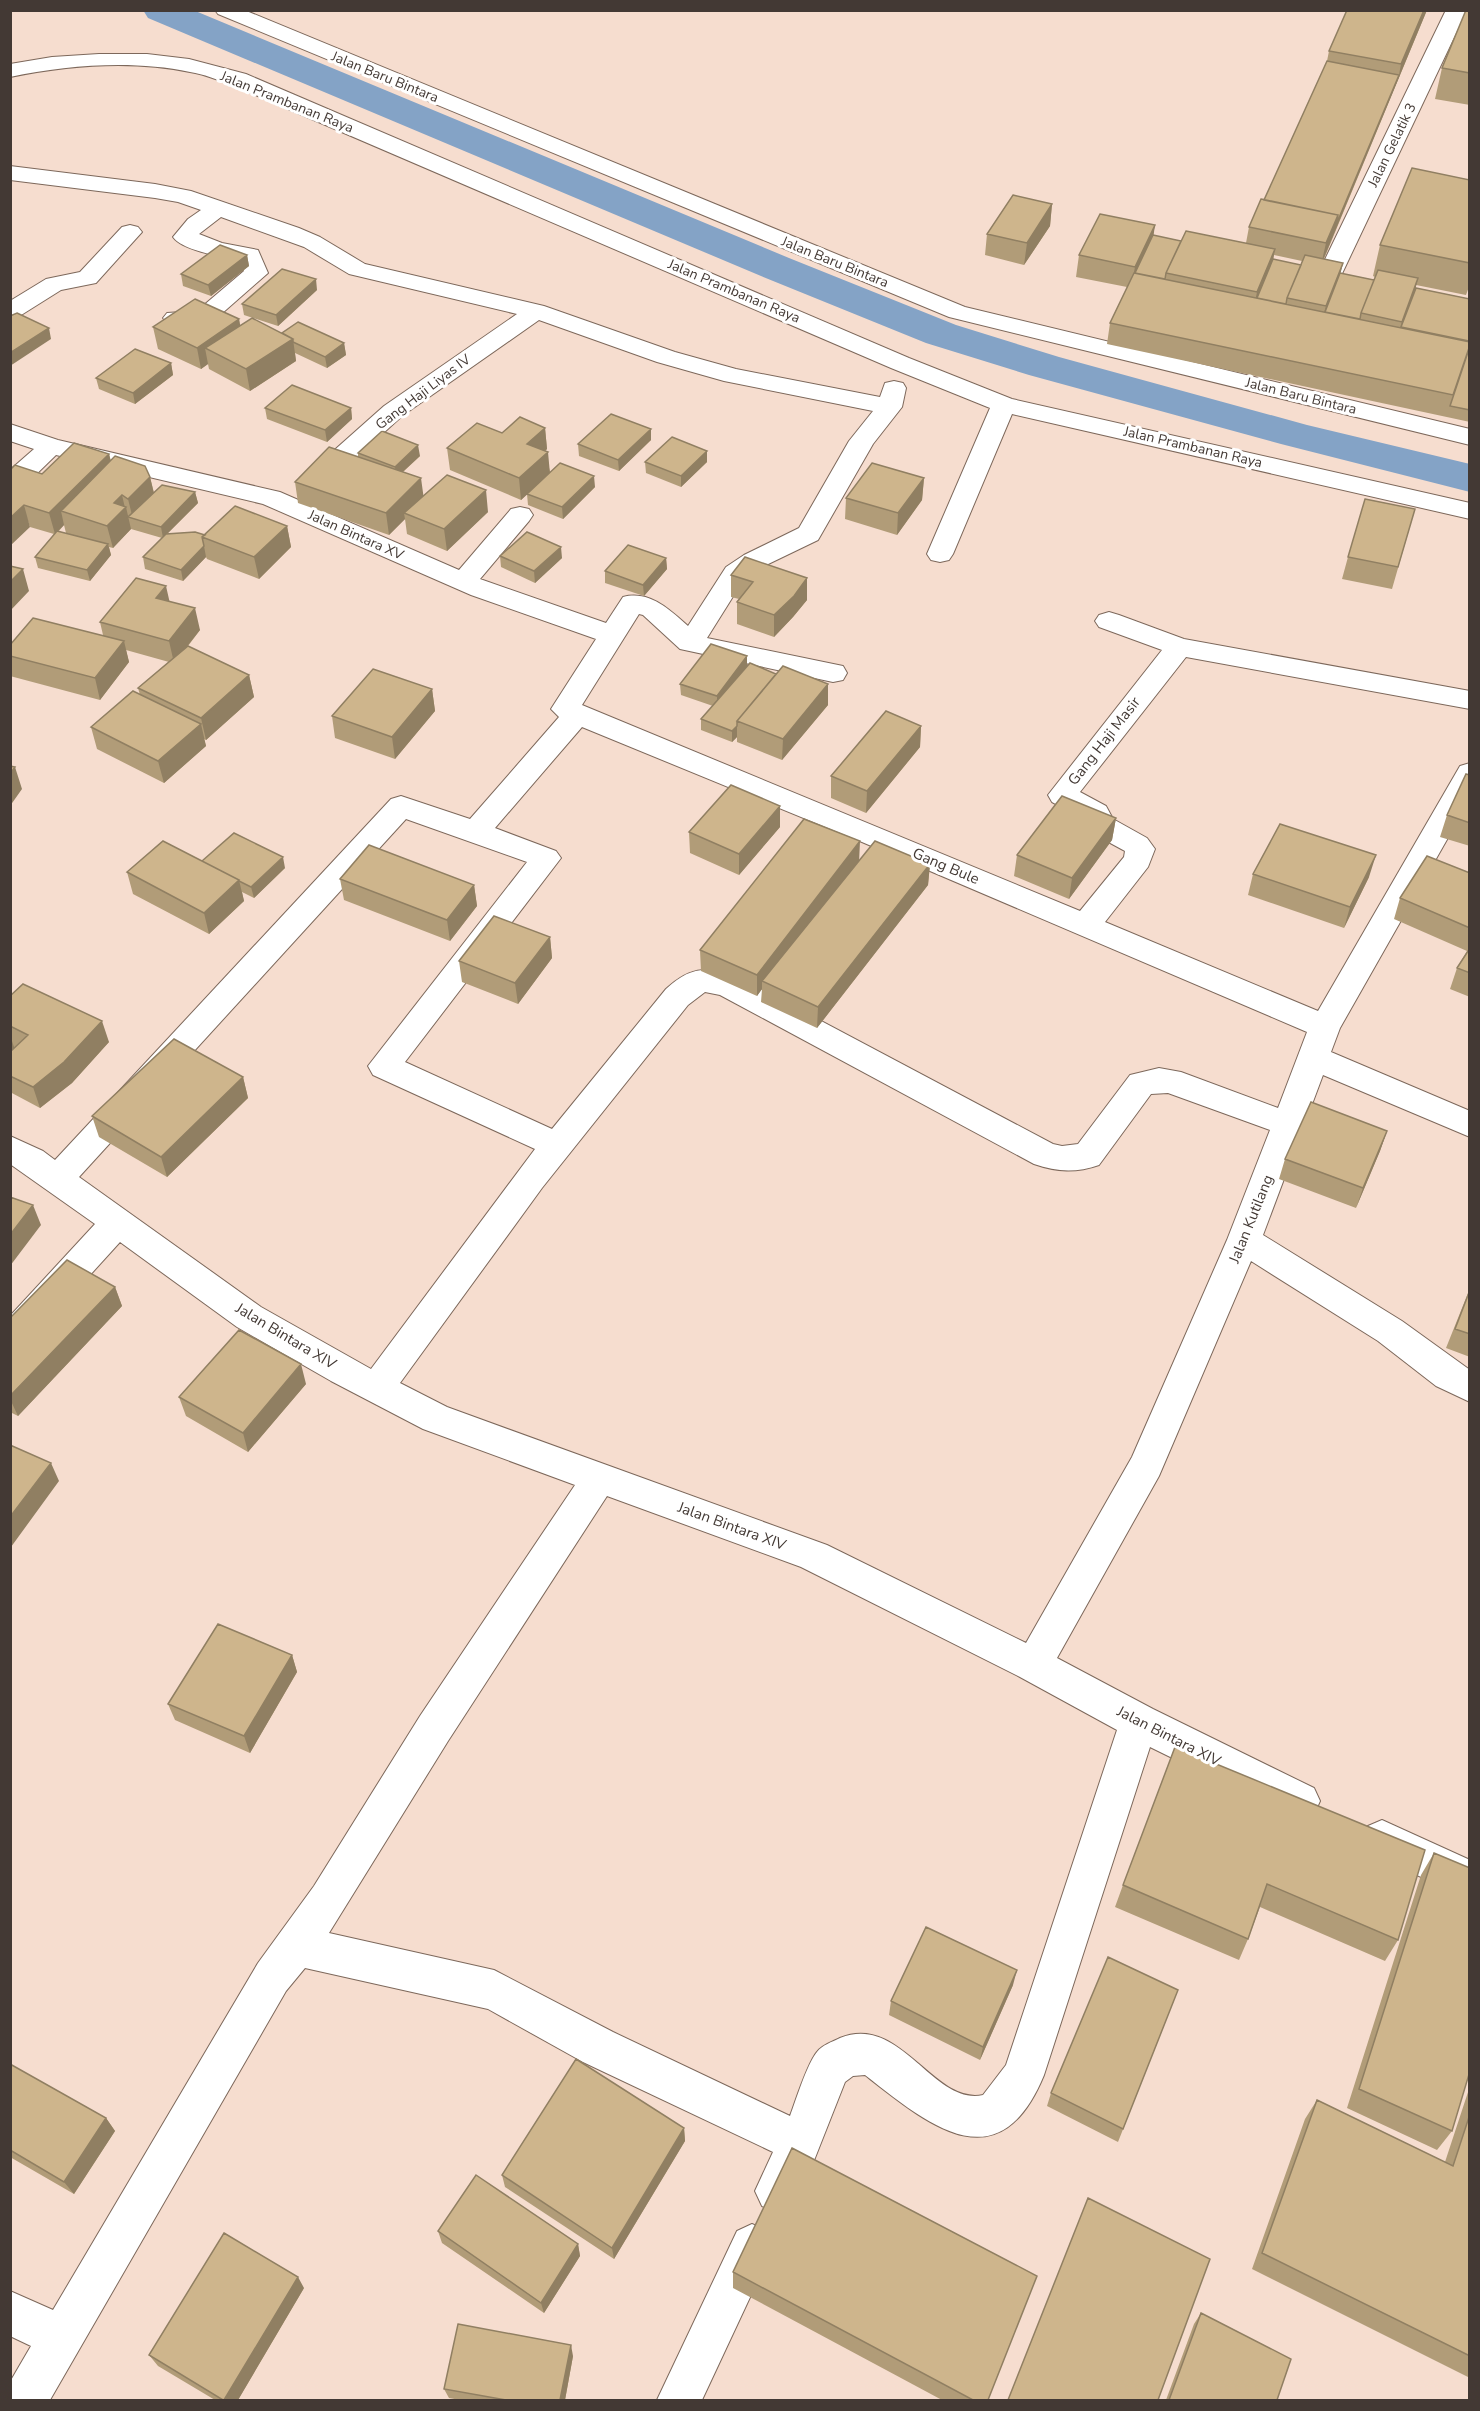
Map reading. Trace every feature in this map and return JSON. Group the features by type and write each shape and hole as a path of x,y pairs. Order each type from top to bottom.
{"street":[{"name":"Jalan Baru Bintara","path":"225,10 957,312 1470,437"},
{"name":"Jalan Gelatik 3","path":"1304,276 1338,283 1457,10"},
{"name":"Jalan Prambanan Raya","path":"10,71 31,65 74,61 126,61 189,66 237,79 900,363 1004,405 1470,511"},
{"path":"10,173 155,190 183,196 312,242 357,269 536,311 666,357 733,376 890,407"},
{"path":"175,318 203,318 256,273 250,255 217,249 186,237 196,224 219,208"},
{"path":"10,312 54,284 88,278 130,232"},
{"name":"Gang Haji Liyas IV","path":"289,505 393,411 536,311"},
{"path":"690,643 735,573 753,561 809,534 862,441 890,407 900,363"},
{"path":"940,554 1004,405"},
{"name":"Jalan Bintara XV","path":"10,432 51,446 271,498 463,582 612,635"},
{"path":"10,485 51,446"},
{"path":"463,582 520,515"},
{"path":"475,832 572,711 612,635 632,603 653,609 690,643 832,673"},
{"path":"1108,621 1179,647 1470,700"},
{"name":"Gang Haji Masir","path":"1085,926 1138,860 1140,849 1137,845 1100,825 1096,813 1062,795 1179,647"},
{"name":"Gang Bule","path":"572,711 1085,926 1319,1042 1470,1125"},
{"name":"Jalan Kutilang","path":"1033,1665 1146,1465 1244,1240 1319,1042 1470,773"},
{"path":"57,1179 401,806 546,858 384,1066 557,1145"},
{"path":"377,1388 557,1145 677,996 692,982 701,979 731,987 1045,1155 1062,1159 1088,1156 1141,1084 1150,1081 1170,1082 1288,1124"},
{"name":"Jalan Bintara XIV","path":"10,1149 31,1160 180,1265 249,1317 435,1419 814,1556 1033,1665 1139,1722 1470,1881"},
{"path":"10,1340 118,1222"},
{"path":"1244,1240 1334,1294 1392,1333 1455,1381 1470,1387"},
{"path":"25,2400 272,1977 298,1946 365,1844 410,1766 598,1479"},
{"path":"679,2400 800,2143 830,2068 838,2059 861,2053 873,2055 948,2110 974,2116 991,2115 1004,2105 1023,2074 1139,1722"},
{"path":"298,1946 494,1990 598,2047 800,2143"},
{"path":"10,2313 62,2338"}],"building":[{"path":"1347,10 1424,10 1401,64 1329,51"},
{"path":"1466,10 1470,10 1470,73 1442,68"},
{"path":"1327,61 1399,75 1336,225 1338,215 1264,200"},
{"path":"1412,168 1470,180 1470,263 1380,245"},
{"path":"1013,195 1052,204 1027,243 987,234"},
{"path":"1261,199 1338,215 1326,243 1249,227"},
{"path":"1100,214 1155,225 1135,267 1079,255"},
{"path":"1186,231 1275,249 1257,292 1166,273"},
{"path":"1153,235 1181,241 1165,279 1135,273"},
{"path":"220,245 247,255 208,285 181,274"},
{"path":"1305,255 1343,263 1326,306 1287,298"},
{"path":"1273,259 1301,265 1286,304 1257,298"},
{"path":"282,269 316,279 276,315 242,304"},
{"path":"1378,270 1418,278 1402,322 1361,313"},
{"path":"1134,273 1470,342 1470,345 1453,395 1110,323"},
{"path":"1340,273 1374,280 1360,319 1325,312"},
{"path":"1416,288 1470,299 1469,341 1401,327"},
{"path":"195,299 239,319 197,348 153,327"},
{"path":"17,313 49,328 10,353 10,316"},
{"path":"252,318 293,339 246,369 205,348"},
{"path":"298,322 344,343 325,357 293,342 293,339 282,333"},
{"path":"135,349 171,363 133,393 96,378"},
{"path":"1468,352 1470,353 1470,410 1450,406"},
{"path":"292,385 351,408 325,430 265,408"},
{"path":"611,414 651,429 618,460 578,444"},
{"path":"520,417 545,428 527,444 548,452 519,478 447,448 477,423 502,433"},
{"path":"382,431 418,445 395,467 358,453"},
{"path":"672,437 707,451 681,476 645,462"},
{"path":"74,443 109,454 49,513 24,505 10,518 10,470 15,465 42,474"},
{"path":"329,447 421,478 386,513 295,482"},
{"path":"115,456 145,466 150,477 128,499 122,495 114,503 126,507 107,526 61,511"},
{"path":"560,463 594,476 562,507 527,494"},
{"path":"872,463 924,478 898,513 846,498"},
{"path":"447,475 486,490 444,529 404,513"},
{"path":"162,485 195,492 161,527 128,517"},
{"path":"1365,499 1415,509 1398,567 1348,557"},
{"path":"235,506 287,526 254,557 202,537"},
{"path":"57,531 108,544 87,570 35,557"},
{"path":"195,532 205,535 202,537 204,546 181,570 143,557 166,534"},
{"path":"527,532 561,547 534,571 500,556"},
{"path":"628,545 666,558 643,585 605,571"},
{"path":"745,557 807,578 794,596 774,615 737,602 753,582 731,575"},
{"path":"10,566 23,569 10,582"},
{"path":"136,578 166,586 156,598 195,608 169,641 100,622"},
{"path":"33,618 124,641 95,678 10,656 10,645"},
{"path":"711,644 747,656 717,696 680,684"},
{"path":"188,646 249,675 201,718 138,688"},
{"path":"750,663 776,674 737,721 737,726 732,731 701,719"},
{"path":"783,666 828,684 783,739 737,721"},
{"path":"373,669 432,689 392,737 332,716"},
{"path":"133,691 201,724 158,761 91,727"},
{"path":"886,711 921,726 867,791 831,776"},
{"path":"1466,774 1470,775 1470,823 1447,815"},
{"path":"731,785 780,806 739,854 689,832"},
{"path":"1062,796 1116,818 1072,878 1017,855"},
{"path":"804,819 860,841 757,975 700,950"},
{"path":"1280,824 1376,855 1350,907 1253,874"},
{"path":"234,833 283,857 251,887 202,861"},
{"path":"163,841 239,880 204,913 127,872"},
{"path":"875,841 930,864 818,1007 762,981"},
{"path":"369,845 474,885 447,920 340,879"},
{"path":"1427,856 1470,873 1470,928 1400,898"},
{"path":"494,916 550,937 515,983 459,961"},
{"path":"1470,948 1470,973 1457,968"},
{"path":"23,984 102,1021 64,1062 33,1087 10,1076 10,1052 28,1035 10,1026 10,996"},
{"path":"174,1039 243,1077 161,1157 92,1116"},
{"path":"1311,1102 1387,1131 1363,1188 1285,1159"},
{"path":"10,1197 33,1205 10,1235"},
{"path":"67,1260 115,1287 10,1396 10,1318"},
{"path":"1470,1290 1470,1334 1455,1329"},
{"path":"239,1330 301,1364 243,1433 179,1397"},
{"path":"10,1445 51,1463 10,1517"},
{"path":"218,1624 292,1655 244,1736 168,1704"},
{"path":"1175,1747 1425,1850 1398,1940 1267,1884 1248,1939 1123,1885"},
{"path":"1434,1853 1470,1868 1470,2071 1452,2131 1359,2089"},
{"path":"926,1927 1017,1970 983,2047 891,2001"},
{"path":"1108,1957 1178,1990 1123,2129 1051,2093"},
{"path":"576,2059 684,2128 612,2248 502,2175"},
{"path":"10,2064 106,2118 64,2182 10,2150"},
{"path":"1317,2100 1453,2166 1470,2114 1470,2356 1262,2253"},
{"path":"792,2148 1037,2276 988,2400 973,2400 733,2272"},
{"path":"476,2175 578,2244 541,2303 438,2231"},
{"path":"1088,2198 1210,2259 1158,2400 1008,2400"},
{"path":"224,2233 298,2277 223,2400 149,2355"},
{"path":"1201,2313 1291,2359 1277,2400 1169,2400"},
{"path":"458,2324 571,2345 560,2400 506,2400 444,2389"}],"waterway":[{"path":"161,10 775,267 941,334 1044,366 1296,435 1470,478"}]}
